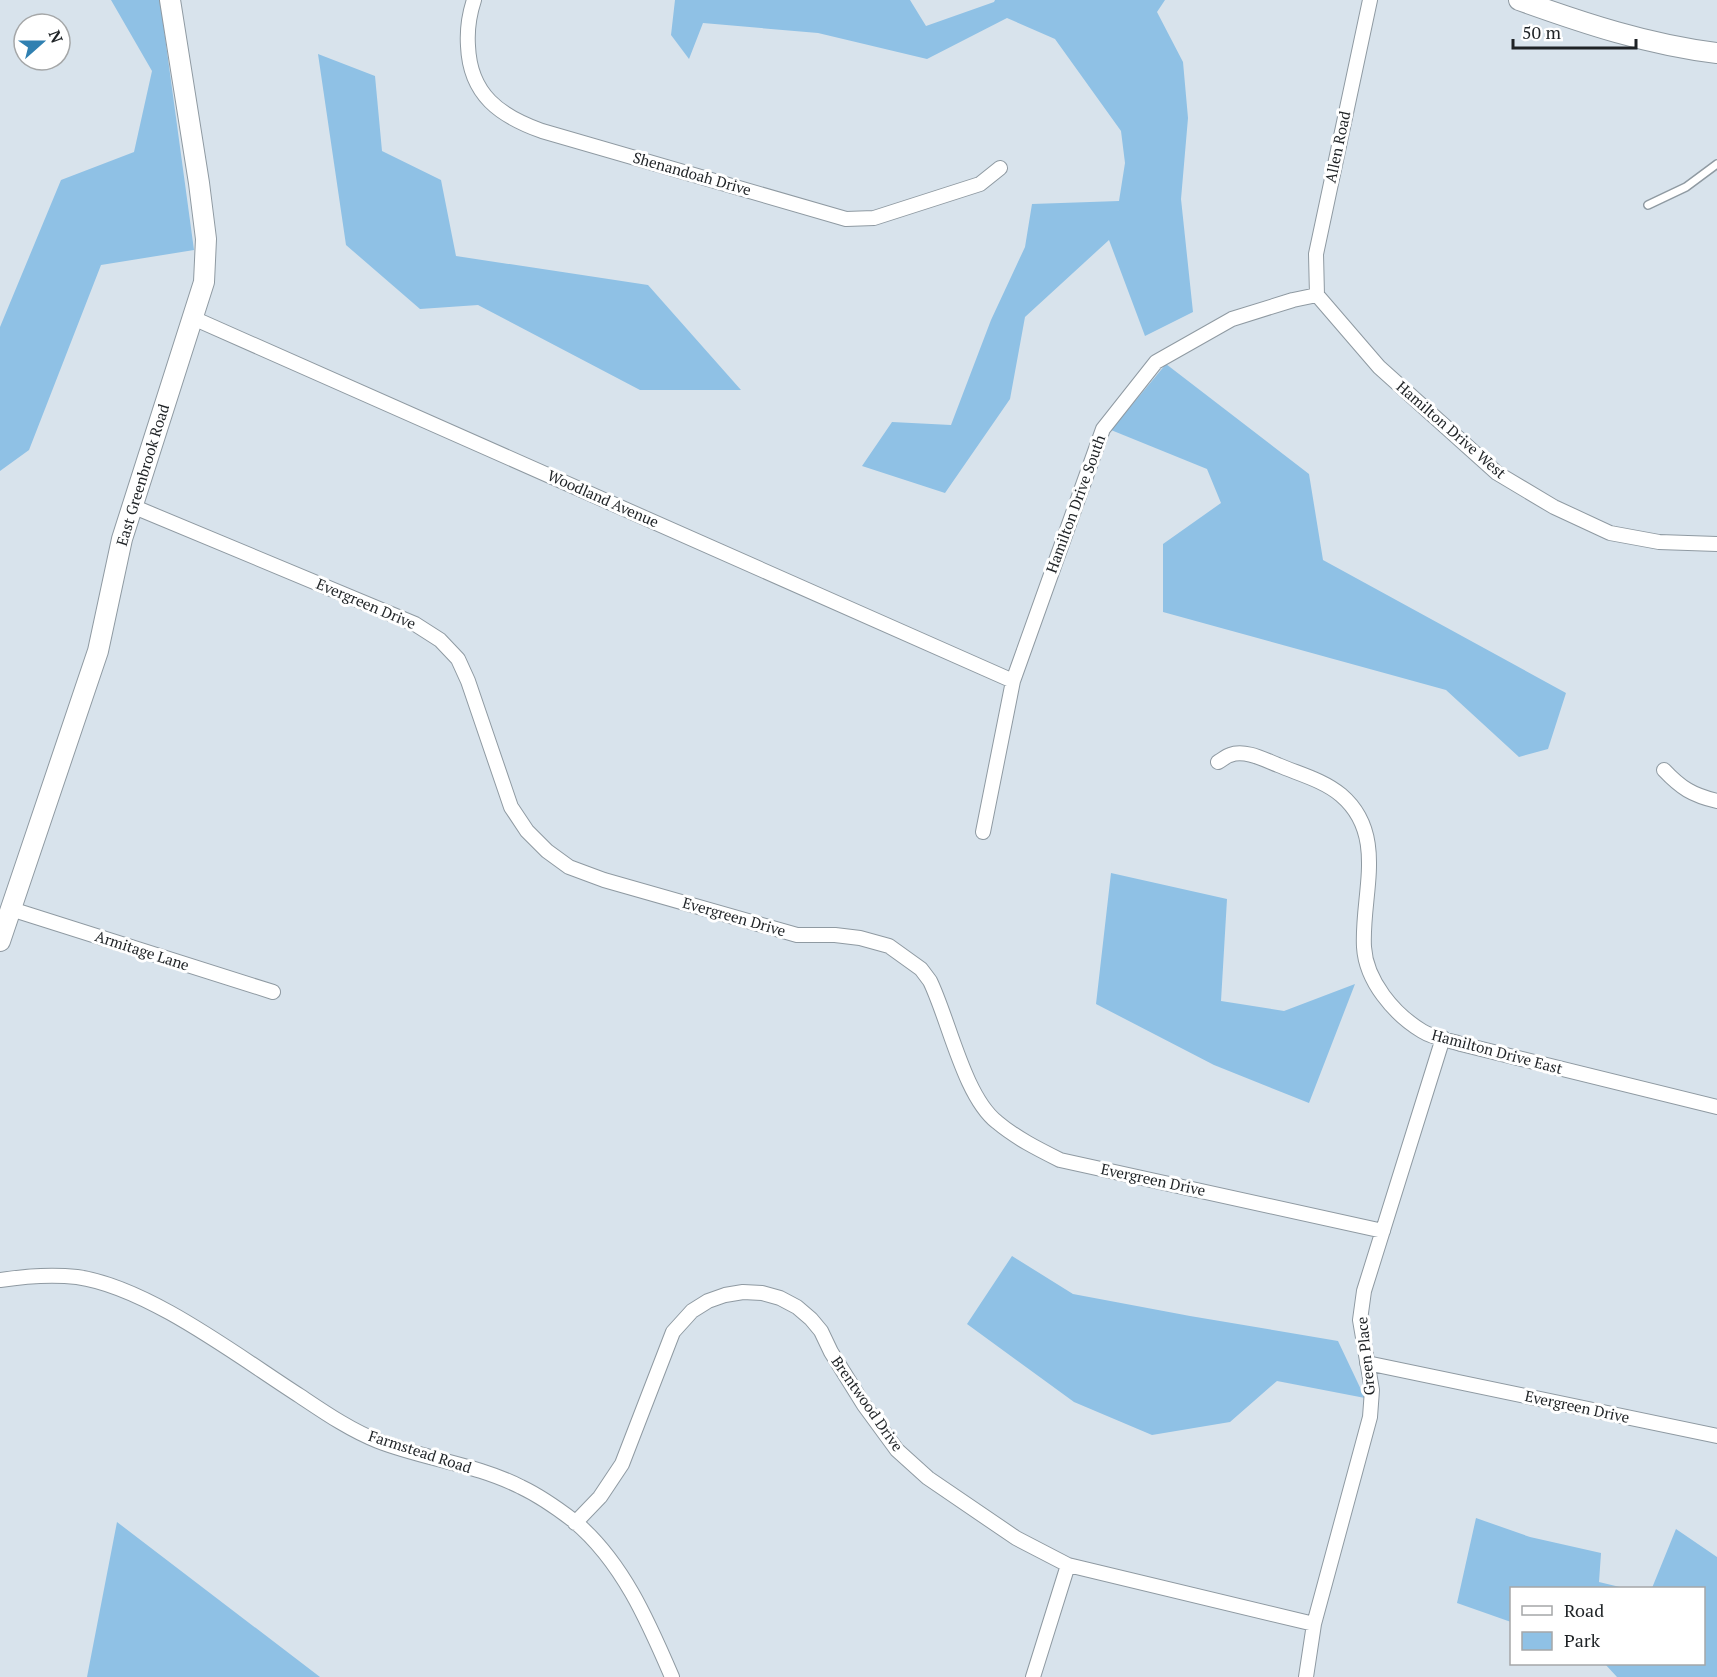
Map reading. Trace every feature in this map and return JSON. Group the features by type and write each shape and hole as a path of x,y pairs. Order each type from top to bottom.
{"street":[{"name":"East Greenbrook Road","path":"0,941 98,651 122,538 204,282 206,239 170,0"},
{"name":"Shenandoah Drive","path":"474,0 467,33 473,79 485,97 501,111 519,123 542,131 846,219 874,218 980,184 1000,168"},
{"name":"Allen Road","path":"1317,295 1316,254 1370,0"},
{"path":"1519,0 1569,18 1653,42 1717,53"},
{"name":"Hamilton Drive West","path":"1317,295 1379,367 1497,473 1554,507 1610,533 1659,542 1717,544"},
{"name":"Hamilton Drive South","path":"983,832 1013,681 1103,429 1156,362 1232,319 1317,295"},
{"name":"Woodland Avenue","path":"192,318 1013,681"},
{"name":"Evergreen Drive","path":"132,506 415,624 440,640 458,659 468,681 512,807 527,831 547,851 569,867 604,880 797,935 835,935 860,938 889,946 905,956 921,969 930,981 980,1103 995,1121 1023,1141 1060,1160 1383,1231"},
{"name":"Hamilton Drive East","path":"1218,762 1231,754 1253,755 1322,783 1341,795 1358,815 1368,842 1370,875 1364,918 1364,949 1372,974 1383,996 1400,1015 1424,1032 1717,1107"},
{"path":"1664,770 1680,787 1700,797 1717,801"},
{"name":"Armitage Lane","path":"11,909 273,992"},
{"name":"Green Place","path":"1306,1677 1314,1624 1370,1417 1372,1389 1360,1320 1364,1292 1443,1038"},
{"name":"Farmstead Road","path":"0,1280 34,1275 78,1277 114,1287 153,1304 193,1327 332,1417 377,1441 498,1477 520,1486 553,1505 595,1541 631,1590 672,1677"},
{"name":"Brentwood Drive","path":"575,1523 600,1497 622,1464 673,1332 692,1311 708,1301 725,1294 762,1293 789,1303 811,1319 821,1331 831,1352 864,1405 897,1450 928,1478 1016,1538 1068,1565 1314,1624"},
{"name":"Evergreen Drive","path":"1367,1363 1717,1436"},
{"path":"1033,1677 1068,1565"}],"lane":[{"path":"1648,205 1686,187 1717,164"}],"green space":[{"path":"111,0 160,0 194,250 101,265 29,450 0,471 0,327 61,180 134,152 152,71"},
{"path":"675,0 910,0 926,26 995,0 1165,0 1157,12 1183,62 1188,118 1181,199 1193,312 1145,336 1109,240 1025,317 1010,399 945,493 862,466 892,422 951,425 991,320 1025,247 1032,204 1119,201 1125,163 1121,131 1055,39 1007,18 927,59 818,33 703,23 689,59 671,35"},
{"path":"318,54 375,76 382,151 441,180 456,256 648,285 741,390 640,390 478,305 420,309 346,245"},
{"path":"1166,364 1309,474 1323,560 1566,693 1548,749 1519,757 1446,690 1163,612 1163,544 1221,503 1207,469 1111,430"},
{"path":"1111,873 1227,899 1221,1001 1284,1011 1355,984 1309,1103 1214,1065 1096,1004"},
{"path":"1012,1256 1073,1294 1338,1341 1365,1398 1277,1381 1230,1422 1152,1435 1074,1402 967,1324"},
{"path":"1476,1518 1530,1537 1601,1553 1599,1582 1620,1587 1510,1587 1510,1622 1457,1603"},
{"path":"117,1522 320,1677 87,1677"},
{"path":"1676,1529 1717,1557 1717,1677 1617,1677 1606,1665 1705,1665 1705,1587 1652,1587"}]}
